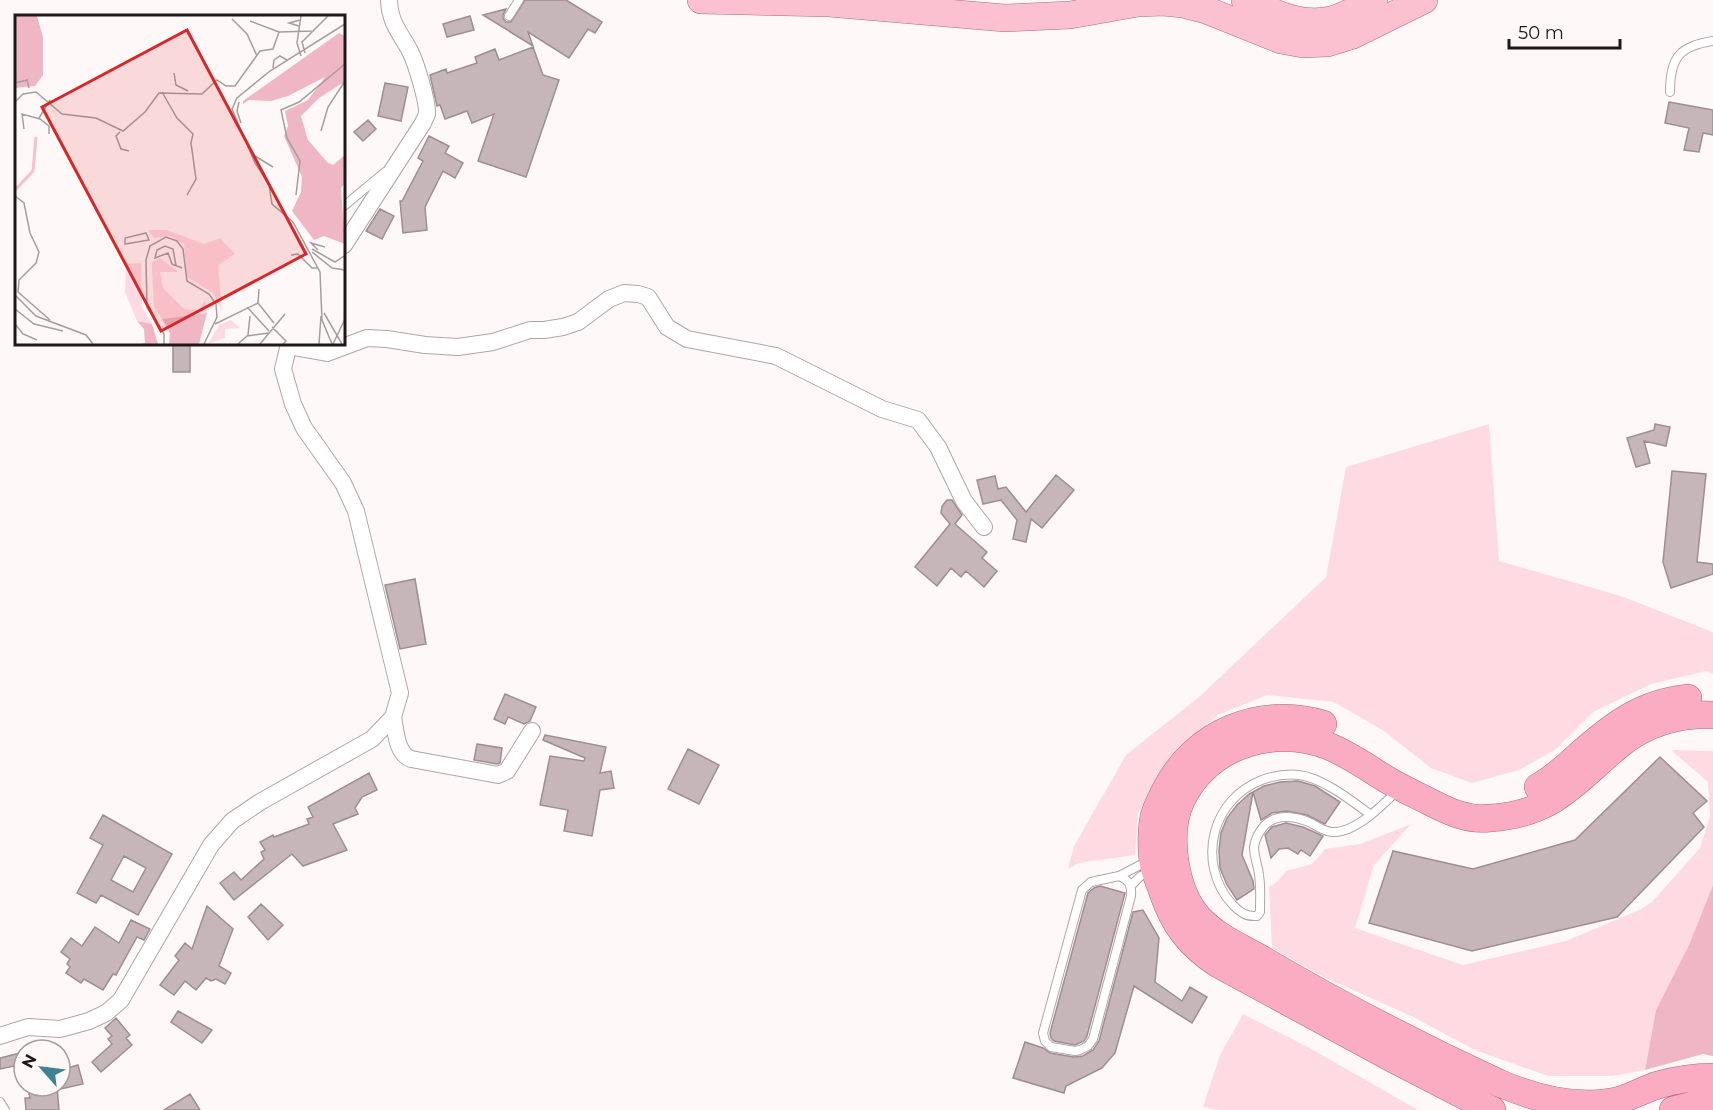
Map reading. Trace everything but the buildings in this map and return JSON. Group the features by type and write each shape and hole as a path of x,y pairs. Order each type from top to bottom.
{"highway":[{"path":"1492,1110 1233,972 1196,948 1175,922 1168,906 1155,865 1152,847 1154,817 1169,783 1191,754 1222,731 1240,724 1275,718 1314,722 1335,728 1356,738 1397,765 1463,798 1480,801 1514,798 1545,784 1609,729 1628,716 1666,701 1713,697"},
{"path":"1713,715 1686,715 1666,720 1635,734 1566,790 1539,807 1525,812 1474,819 1448,812 1330,745 1315,740 1279,737 1246,743 1215,759 1192,782 1176,813 1174,842 1175,861 1185,895 1194,911 1206,925 1308,986 1479,1074 1520,1092 1572,1104 1596,1104 1619,1100 1658,1085 1713,1077"},
{"path":"1673,1110 1697,1104 1713,1104"}],"main road":[{"path":"701,0 829,3 1005,18 1070,15 1137,3 1163,2 1206,10 1281,40 1303,44 1327,43 1353,35 1424,0"},
{"path":"1245,0 1283,17 1315,22 1332,20 1374,0"}],"street":[{"path":"345,243 427,114 422,85 410,51 395,29 389,0"},
{"path":"0,1036 28,1027 60,1029 90,1021 106,1013 121,1000 211,845 232,821 260,802 372,739 393,717 400,693 356,511 343,483 304,428 292,404 283,369 288,345 327,353 367,338 458,347 493,342 530,330 563,327 578,322 609,299 624,293 638,294 648,297 667,327 687,339 776,356 882,409 918,420 938,447 964,501 984,527"},
{"path":"393,717 400,751 405,757 498,775 507,771 532,731"}],"lane":[{"path":"509,16 519,0"},
{"path":"1670,92 1673,63 1684,51 1700,43 1713,41"},
{"path":"345,205 399,160"},
{"path":"1371,815 1343,795 1300,775 1278,776 1261,780 1243,790 1229,804 1218,821 1212,838 1212,858 1216,879 1227,900 1241,913 1257,916 1260,912 1259,873 1254,846 1259,833 1266,824 1284,817 1296,818 1333,832 1345,830 1371,815 1402,787"},
{"path":"1119,876 1129,881 1131,896 1091,1043 1080,1050 1051,1047 1045,1041 1043,1033 1082,890 1091,882 1155,865"},
{"path":"1131,886 1155,865"},
{"path":"0,1102 5,1110"}],"shaded area":[{"path":"1489,424 1499,561 1621,596 1710,631 1713,633 1713,674 1706,671 1651,684 1593,712 1556,749 1519,770 1472,783 1431,768 1384,731 1334,702 1267,695 1218,715 1172,755 1138,813 1135,855 1079,863 1068,869 1074,846 1126,755 1199,697 1326,577 1346,467"},
{"path":"1671,750 1713,751 1713,885 1689,945 1656,1010 1645,1070 1612,1076 1548,1076 1475,1050 1411,1016 1324,977 1272,948 1269,887 1286,871 1312,864 1325,849 1360,844 1411,824 1374,865 1355,928 1463,965 1566,941 1639,910 1652,902 1700,848 1710,816 1708,782"},
{"path":"1713,885 1713,1056 1703,1054 1645,1070 1656,1010 1689,945"},
{"path":"1243,1014 1308,1047 1418,1110 1219,1110 1203,1107 1220,1055"}]}
